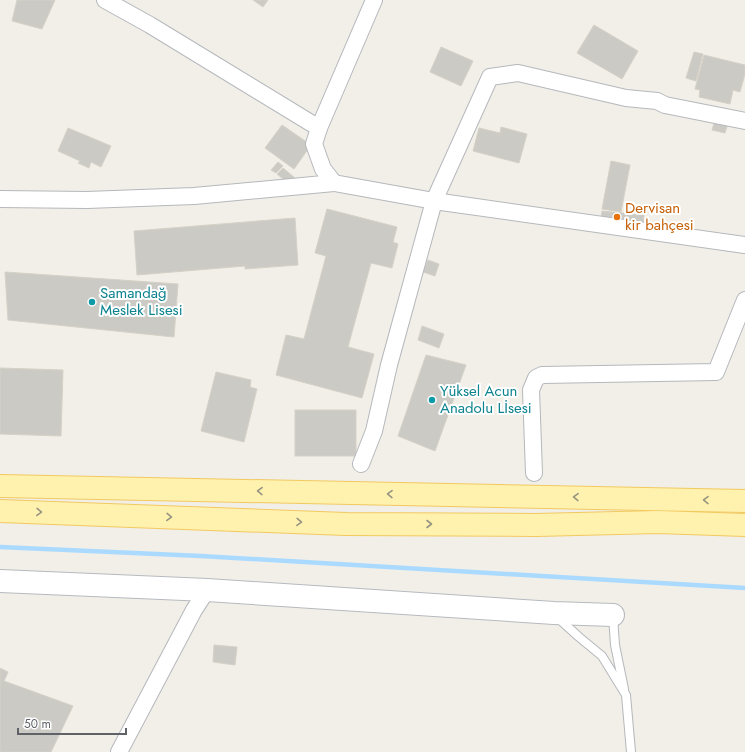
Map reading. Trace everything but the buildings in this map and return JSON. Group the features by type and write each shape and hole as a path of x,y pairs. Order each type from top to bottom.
{"main road":[{"path":"0,486 745,501"},
{"path":"0,511 346,524 536,525 658,522 745,525"}],"street":[{"path":"105,0 150,25 319,128"},
{"path":"334,183 322,169 314,144 319,128 374,0"},
{"path":"361,464 374,430 389,365 434,202 490,77 518,73 626,98 657,101 665,105 745,121"},
{"path":"0,199 87,200 194,196 334,183 434,202 745,245"},
{"path":"534,473 531,390 536,378 542,375 716,372 745,300"},
{"path":"0,581 207,590 554,613 612,615"},
{"path":"119,752 194,610 207,590"}],"lane":[{"path":"554,613 602,656 626,695"},
{"path":"612,615 615,646 626,695 631,752"}],"waterway":[{"path":"0,547 201,556 745,588"}],"place":[{"name":"Dervisan kir bahçesi","path":"617,217"},
{"name":"Samandağ Meslek Lisesi","path":"92,302"},
{"name":"Yüksel Acun Anadolu Lİsesi","path":"432,400"}]}
